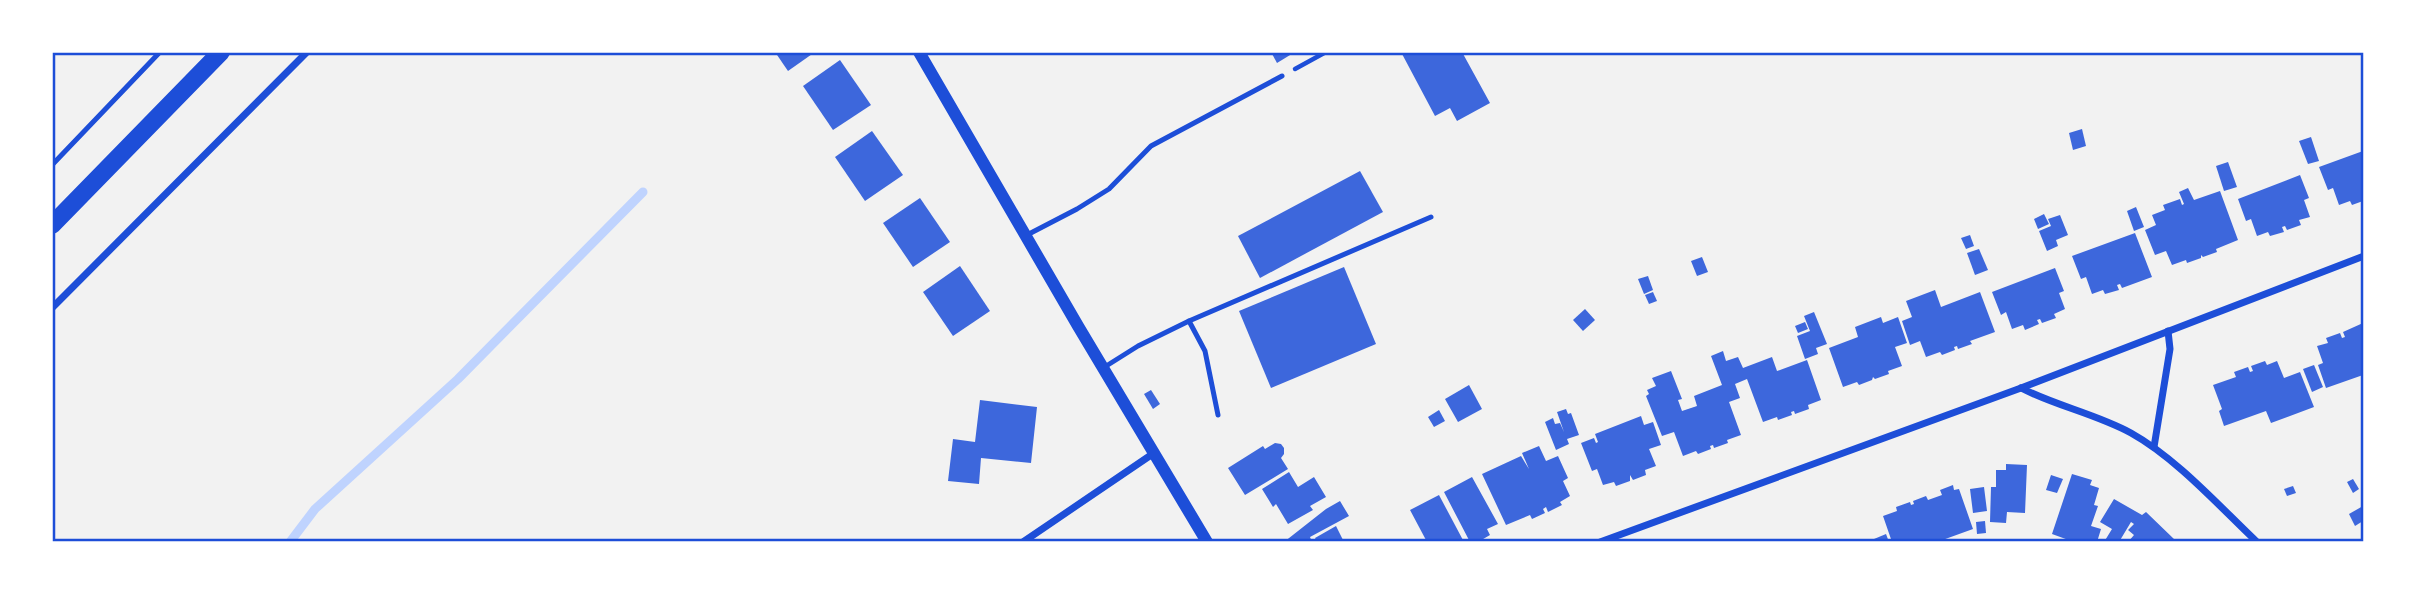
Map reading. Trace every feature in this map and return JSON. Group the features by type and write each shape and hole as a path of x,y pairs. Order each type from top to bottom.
{"main road":[{"path":"52,225 221,52"}],"street":[{"path":"52,308 307,52"},
{"path":"919,52 1207,541"},
{"path":"1600,541 2021,388 2364,257"},
{"path":"2154,447 2170,349 2168,331"},
{"path":"2021,388 2040,398 2109,422 2154,447 2257,541"},
{"path":"1023,541 1154,453"}],"lane":[{"path":"52,165 160,52"},
{"path":"1025,236 1077,209 1108,189 1151,146 1282,76"},
{"path":"1103,368 1138,346 1189,321 1431,217"},
{"path":"1189,321 1205,351 1218,415"}],"path":[{"path":"1282,76 1326,52"}],"building":[{"path":"775,52 815,52 788,71"},
{"path":"1271,52 1295,52 1277,63"},
{"path":"1401,52 1462,52 1490,103 1457,121 1450,108 1435,116"},
{"path":"840,60 871,105 833,130 803,86"},
{"path":"2082,129 2086,146 2073,150 2069,133"},
{"path":"872,131 903,175 865,201 835,157"},
{"path":"2311,137 2319,161 2308,164 2299,141"},
{"path":"2363,151 2363,201 2352,205 2350,201 2339,205 2333,188 2328,190 2319,167"},
{"path":"2228,162 2237,187 2224,191 2216,166"},
{"path":"1360,171 1383,212 1260,278 1238,236"},
{"path":"2300,175 2309,198 2304,200 2310,217 2299,220 2301,225 2287,230 2285,226 2282,227 2284,232 2270,236 2268,232 2257,236 2251,219 2246,221 2238,199"},
{"path":"2188,188 2194,200 2220,191 2238,240 2216,249 2217,252 2203,257 2201,255 2201,258 2187,263 2186,260 2172,265 2166,251 2155,255 2145,230 2156,225 2152,215 2165,210 2163,205 2180,199 2182,205 2184,204 2179,192"},
{"path":"920,198 950,242 913,267 883,223"},
{"path":"2136,207 2144,227 2134,231 2127,211"},
{"path":"2044,214 2049,224 2038,229 2034,219"},
{"path":"2060,215 2068,235 2056,240 2058,246 2047,251 2039,231 2051,226 2048,219"},
{"path":"2135,233 2152,277 2122,288 2120,284 2117,285 2119,290 2105,294 2103,290 2092,294 2086,277 2081,279 2072,256"},
{"path":"1970,235 1974,246 1966,249 1961,238"},
{"path":"1979,249 1988,270 1975,275 1967,253"},
{"path":"1702,257 1708,272 1697,276 1691,261"},
{"path":"960,266 990,311 953,336 923,292"},
{"path":"1344,267 1376,344 1271,388 1239,311"},
{"path":"2055,268 2064,291 2059,293 2065,309 2054,314 2056,318 2042,323 2040,319 2037,320 2039,324 2025,330 2023,325 2012,329 2006,312 2001,315 1992,292"},
{"path":"1648,276 1653,290 1644,294 1638,279"},
{"path":"1935,290 1941,307 1980,292 1995,332 1970,341 1972,344 1958,349 1957,346 1954,347 1955,350 1942,355 1940,352 1926,357 1920,341 1910,345 1902,321 1912,317 1906,301"},
{"path":"1653,292 1657,301 1649,304 1645,295"},
{"path":"1585,309 1595,320 1583,331 1573,320"},
{"path":"1814,312 1827,344 1816,348 1818,354 1805,359 1797,336 1810,331 1804,316"},
{"path":"1881,317 1883,323 1898,317 1907,343 1895,347 1902,366 1859,385 1857,382 1843,387 1829,348 1858,337 1855,327"},
{"path":"1805,322 1808,329 1798,333 1795,326"},
{"path":"2363,323 2363,375 2326,388 2318,365 2323,363 2317,346 2328,343 2326,338 2340,333 2342,338 2345,337 2343,332"},
{"path":"1723,351 1726,361 1738,357 1743,368 1772,357 1777,371 1807,360 1821,400 1808,405 1809,409 1795,414 1794,411 1791,412 1792,415 1778,420 1777,417 1763,422 1747,379 1735,384 1740,398 1729,402 1741,435 1714,448 1713,445 1710,446 1711,449 1698,454 1696,451 1683,456 1674,432 1662,436 1646,396 1649,394 1647,390 1656,386 1652,378 1671,371 1682,399 1678,400 1682,411 1697,406 1694,396 1722,385 1711,356"},
{"path":"2265,361 2267,365 2277,361 2284,378 2300,372 2314,407 2271,423 2266,411 2224,426 2219,411 2222,409 2213,385 2236,377 2234,372 2248,367 2250,372 2253,371 2251,366"},
{"path":"2314,365 2323,387 2312,392 2303,369"},
{"path":"1469,385 1482,409 1458,422 1445,399"},
{"path":"1151,390 1160,404 1153,409 1144,394"},
{"path":"980,400 1037,407 1031,463 981,458 979,484 948,481 953,439 975,442"},
{"path":"1566,409 1568,414 1571,413 1579,435 1567,439 1569,444 1556,450 1545,422 1553,418 1555,424 1560,423 1564,432 1557,412"},
{"path":"1439,410 1445,421 1434,427 1428,417"},
{"path":"1641,416 1644,425 1653,422 1661,445 1649,449 1656,466 1645,470 1646,475 1633,480 1630,475 1630,481 1616,486 1614,482 1603,485 1597,469 1592,471 1581,443 1594,438 1596,443 1595,434"},
{"path":"1275,443 1284,448 1281,458 1288,469 1245,495 1228,468 1263,446 1265,449"},
{"path":"1539,446 1546,461 1558,456 1568,478 1563,481 1570,496 1560,502 1562,505 1548,512 1546,507 1543,509 1545,513 1532,519 1530,515 1506,525 1482,474 1521,456 1529,469 1522,453"},
{"path":"2006,464 2027,465 2025,513 2007,512 2006,523 1990,522 1991,487 1996,487 1996,470 2006,470"},
{"path":"1289,472 1298,487 1314,477 1326,497 1310,506 1313,510 1288,524 1276,504 1273,507 1262,489"},
{"path":"2072,474 2092,480 2090,485 2099,488 2094,505 2098,506 2091,526 2101,529 2097,542 2074,542 2052,534"},
{"path":"2051,475 2063,479 2057,493 2046,490"},
{"path":"1472,477 1498,524 1487,529 1490,535 1478,542 1470,542 1444,492"},
{"path":"2353,479 2359,489 2353,493 2347,482"},
{"path":"1953,485 1954,490 1959,489 1973,529 1937,542 1892,542 1883,516 1897,511 1896,507 1910,502 1911,505 1914,504 1913,501 1926,496 1928,500 1942,495 1940,490"},
{"path":"2293,486 2296,493 2287,496 2284,489"},
{"path":"1984,487 1987,511 1973,513 1970,489"},
{"path":"1439,495 1464,542 1427,542 1410,510"},
{"path":"2114,499 2142,515 2146,512 2174,539 2172,542 2128,542 2134,535 2128,530 2134,524 2131,522 2119,542 2104,542 2112,529 2100,522"},
{"path":"1340,501 1349,516 1310,537 1312,542 1284,542 1326,509"},
{"path":"2363,506 2363,521 2355,526 2349,514"},
{"path":"1985,521 1986,533 1977,534 1976,522"},
{"path":"1336,526 1344,542 1317,542 1315,538"},
{"path":"1886,534 1889,542 1875,542 1874,539"}],"waterway":[{"path":"290,542 315,509 458,379 643,192"}]}
